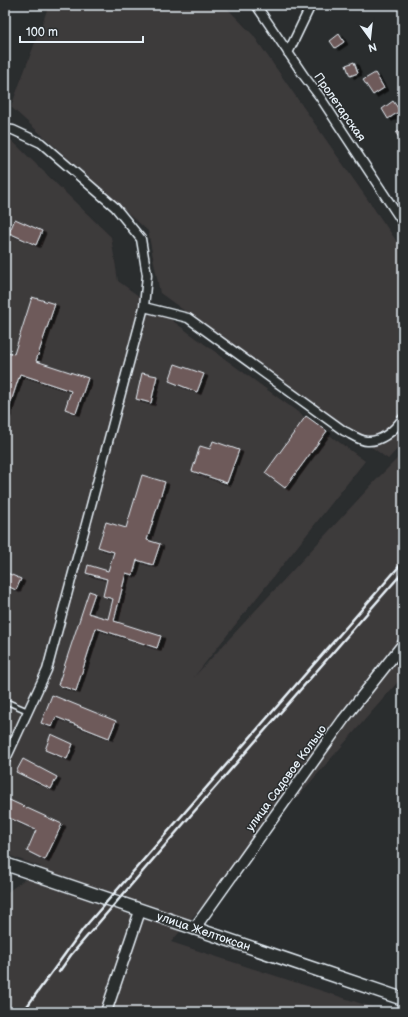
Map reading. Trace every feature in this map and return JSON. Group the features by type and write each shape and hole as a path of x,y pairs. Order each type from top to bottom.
{"main road":[{"name":"улица Желтоксан","path":"5,864 403,1000"}],"street":[{"name":"Пролетарская","path":"256,5 320,97 403,223"},
{"path":"288,53 311,5"},
{"path":"5,129 13,130 41,143 115,207 141,239 147,275 144,307 47,670 5,761"},
{"path":"144,307 188,318 344,431 366,441 376,440 385,436 395,429 403,418"},
{"name":"улица Садовое Кольцо","path":"194,929 343,720 403,644"},
{"path":"106,1012 140,911"}],"lane":[{"path":"5,701 28,711"}],"shaded area":[{"path":"49,5 224,5 253,35 403,249 403,443 388,459 160,293 148,231 11,107"},
{"path":"5,134 111,237 118,281 365,461 194,677 403,453 403,676 171,942 387,1012 5,1012 5,894 41,867 5,854"}],"building":[{"path":"339,34 344,42 335,48 330,41"},
{"path":"354,62 358,73 350,76 346,65"},
{"path":"375,73 384,88 373,95 363,80"},
{"path":"393,101 400,111 388,119 382,109"},
{"path":"403,128 403,144 396,133"},
{"path":"15,219 42,231 36,245 9,233"},
{"path":"32,297 55,304 36,361 88,378 76,413 65,409 71,391 20,374 5,417 5,359 7,352 14,354"},
{"path":"175,364 204,374 197,392 169,381"},
{"path":"142,373 157,376 151,403 136,399"},
{"path":"306,416 327,431 285,488 265,473"},
{"path":"213,441 239,450 227,483 192,471 200,446 210,449"},
{"path":"142,475 165,482 147,540 160,544 153,565 137,560 133,575 126,573 114,621 161,636 157,648 96,628 76,691 58,685 89,591 95,593 88,613 108,619 113,599 103,596 107,579 86,573 88,565 108,571 114,552 98,547 106,522 126,528"},
{"path":"5,572 21,579 16,590 5,585"},
{"path":"52,695 116,721 109,738 56,717 52,727 41,723"},
{"path":"51,734 73,744 67,759 45,750"},
{"path":"23,759 57,777 51,789 16,772"},
{"path":"5,798 62,824 45,860 27,851 36,830 5,816"}],"railway":[{"path":"5,26 9,5"},
{"path":"23,1012 83,929 403,562"},
{"path":"59,972 71,955 192,814 403,572"}]}
